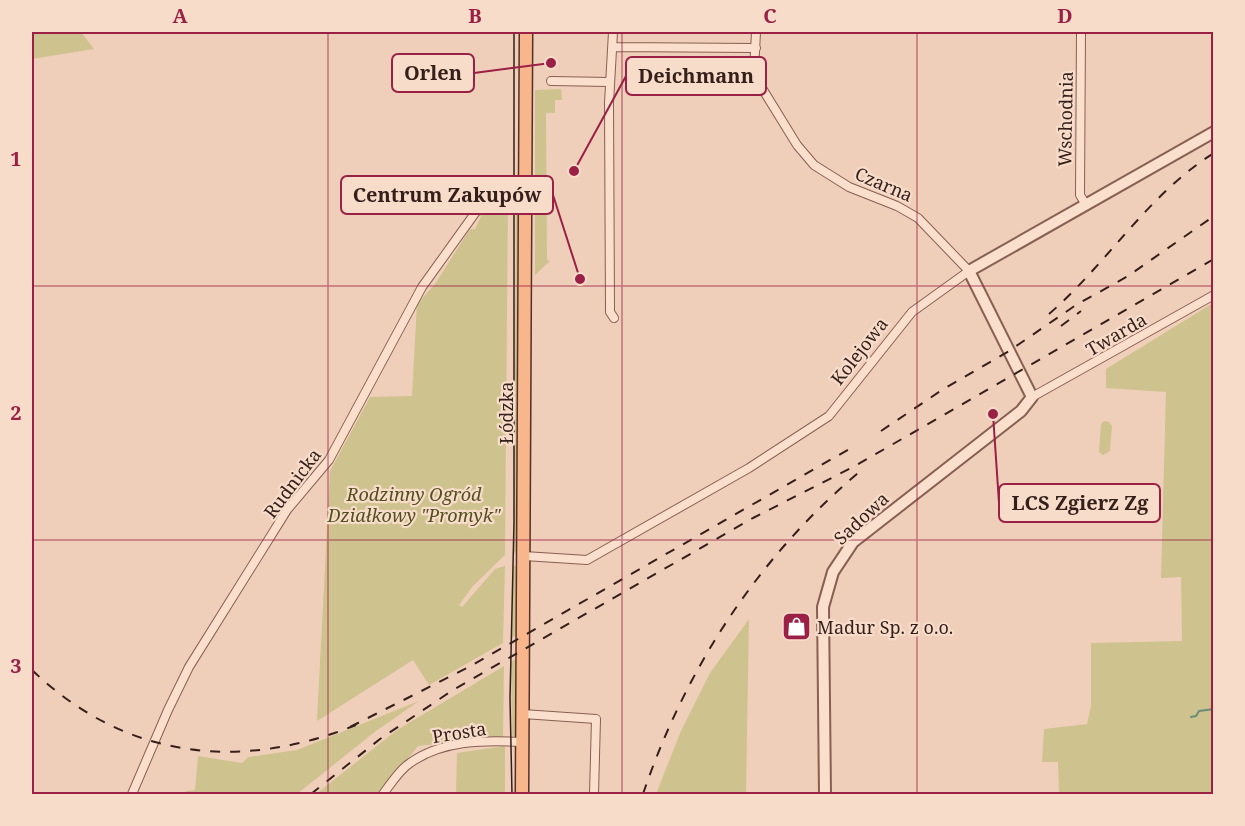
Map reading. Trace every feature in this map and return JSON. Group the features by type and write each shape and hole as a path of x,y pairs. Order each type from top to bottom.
{"main road":[{"name":"Łódzka","path":"522,795 526,32"}],"street":[{"path":"613,32 610,82 610,312 614,318"},
{"name":"Czarna","path":"756,32 754,71 757,80 797,146 814,165 849,188 897,206 918,218 969,271 1032,397"},
{"name":"Wschodnia","path":"1081,32 1080,195 1086,205"},
{"path":"613,46 756,48"},
{"path":"551,81 610,82"},
{"name":"Kolejowa","path":"524,556 587,560 740,474 816,427 829,416 912,312 969,271 1214,132"},
{"name":"Rudnicka","path":"132,795 189,667 287,510 329,460 422,287 483,202 500,192 524,191"},
{"name":"Twarda","path":"1032,397 1214,295"},
{"name":"Sadowa","path":"825,795 823,607 830,581 839,561 853,542 871,526 1021,411 1032,397"},
{"path":"523,714 596,719 594,795"},
{"name":"Prosta","path":"383,795 408,764 434,749 458,744 522,742"},
{"path":"390,785 390,795"}],"green space":[{"path":"32,32 81,32 94,49 32,59"},
{"path":"561,89 562,100 555,100 555,113 546,113 547,260 550,261 535,275 535,90"},
{"path":"530,163 532,163 531,549 529,546"},
{"name":"Rodzinny Ogród Działkowy \"Promyk\"","path":"508,195 505,555 473,586 459,605 462,607 495,569 505,566 503,643 429,685 413,660 317,721 330,471 370,397 412,396 417,304 435,284 470,229 475,229 481,216 478,214 484,206 494,198"},
{"path":"516,196 519,200 518,547 514,554"},
{"path":"1213,303 1213,794 1059,794 1058,762 1042,762 1044,729 1087,724 1091,706 1091,643 1182,641 1181,577 1161,578 1166,392 1106,388 1106,369"},
{"path":"1104,421 1109,422 1112,426 1110,451 1103,455 1099,452 1101,424"},
{"path":"513,565 517,567 517,635 511,638"},
{"path":"749,619 746,794 656,794 681,731 710,673"},
{"path":"516,659 517,733 512,738 511,662"},
{"path":"504,666 503,737 418,746 379,794 316,794 397,730"},
{"path":"419,701 376,731 297,794 186,794 186,791 195,790 198,756 242,763 248,757 297,750"},
{"path":"505,746 505,794 456,794 457,753"}],"waterway":[{"path":"1191,717 1196,716 1199,711 1214,709"}],"tram line":[{"path":"512,794 510,698 514,522 514,32"}],"railway":[{"path":"1049,314 1090,274 1169,188 1214,153"},
{"path":"881,431 942,390 1009,351 1076,305 1128,276 1214,216"},
{"path":"311,794 380,739 453,690 753,518 855,466 1214,259"},
{"path":"1061,326 1081,311"},
{"path":"350,727 469,667 851,448"},
{"path":"643,794 681,702 704,658 731,616 760,575 792,537 826,501 864,468"},
{"path":"32,670 68,700 105,723 145,739 185,749 227,752 269,749 312,740 356,725"}],"place":[{"name":"Orlen","path":"551,63"},
{"name":"Deichmann","path":"574,171"},
{"name":"Centrum Zakupów","path":"580,279"},
{"name":"LCS Zgierz Zg","path":"993,414"},
{"name":"Madur Sp. z o.o.","path":"796,627"}]}
